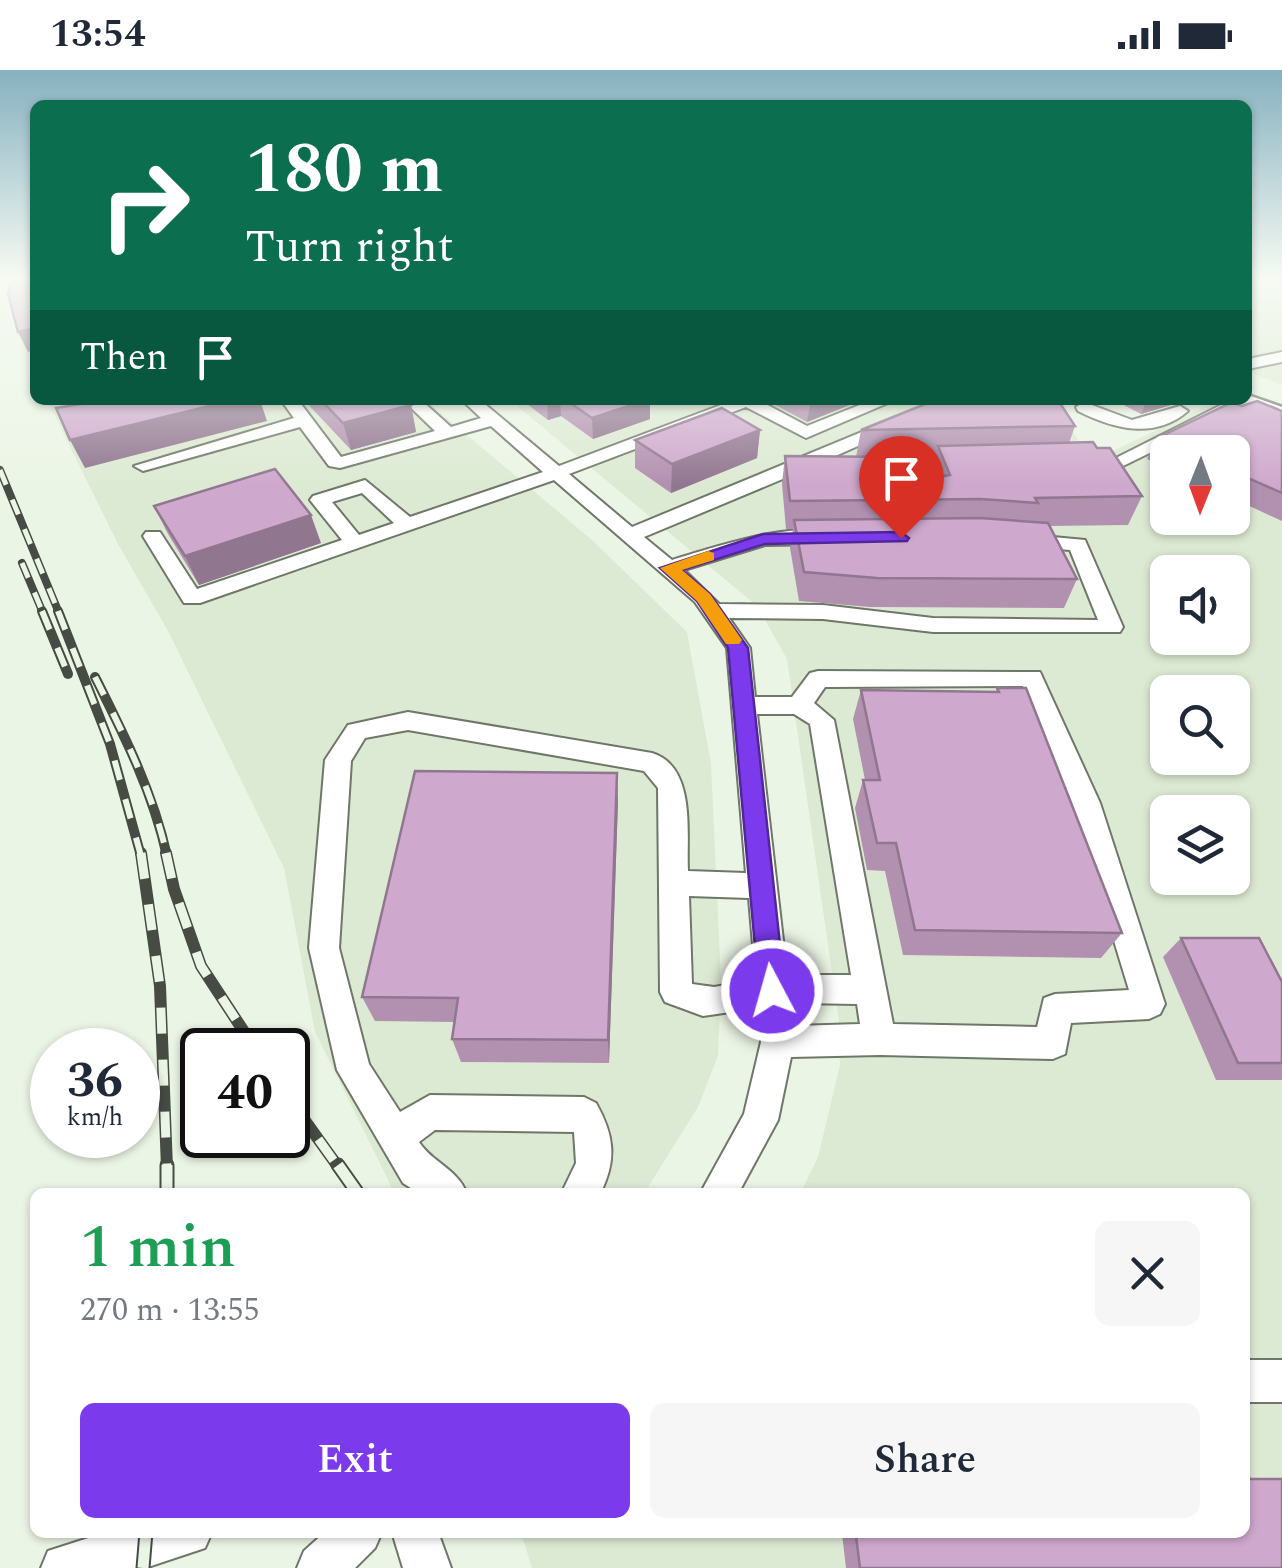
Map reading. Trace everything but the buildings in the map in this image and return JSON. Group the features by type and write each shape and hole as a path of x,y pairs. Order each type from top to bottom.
{"main road":[{"path":"1252,394 1282,402"},
{"path":"1252,397 1282,415"}],"street":[{"path":"1252,362 1282,357"},
{"path":"293,405 335,462 340,463 448,433 482,406 703,598 738,648 778,1042 760,1120 721,1188"},
{"path":"417,405 448,433"},
{"path":"153,536 192,598 556,473 735,405"},
{"path":"757,405 806,433 875,405"},
{"path":"630,536 941,405"},
{"path":"1084,407 1114,423 1140,427 1192,405"},
{"path":"1117,462 1224,405"},
{"path":"143,466 304,420"},
{"path":"794,468 907,475 922,462 993,462"},
{"path":"355,543 320,500 365,486 407,525"},
{"path":"669,568 763,539 857,538"},
{"path":"713,611 823,612 933,625 1112,628 1078,544 1006,539"},
{"path":"778,1042 1052,1043 1055,1009 1149,1004 1086,803 1032,678 818,679 799,706"},
{"path":"744,705 799,706 822,720 880,1040"},
{"path":"442,1188 416,1170 354,1070 324,948 338,760 357,730 408,721 652,763 671,786 676,992 693,1001 733,1002 772,991 870,990"},
{"path":"674,883 762,886"},
{"path":"397,1136 430,1112 584,1115 597,1137 591,1176 583,1188"},
{"path":"1250,1381 1282,1381"},
{"path":"65,1568 168,1538"},
{"path":"321,1568 353,1538"},
{"path":"417,1538 426,1568"}],"shaded area":[{"path":"1252,347 1282,347 1282,385 1252,373"},
{"path":"49,405 431,405 592,540 687,632 711,763 721,981 718,1056 698,1107 647,1188 392,1188 315,1032 284,868 168,631 118,544"},
{"path":"516,405 1055,405 1092,461 1209,405 1232,405 1282,425 1282,1568 532,1568 523,1538 1250,1538 1250,1188 803,1188 818,1157 840,1065 839,1022 787,659 757,606"}],"railway":[{"path":"0,470 59,613"},
{"path":"22,563 43,613"},
{"path":"42,611 68,674"},
{"path":"58,611 110,744 141,856"},
{"path":"95,677 146,787 167,856"},
{"path":"141,853 160,986 167,1168"},
{"path":"166,853 174,889 201,966 242,1028"},
{"path":"310,1128 339,1168"},
{"path":"338,1165 354,1188"},
{"path":"167,1168 167,1188"},
{"path":"143,1568 146,1538"}],"slow traffic":[{"path":"708,556 669,568 703,598 733,640"}],"route":[{"path":"772,991 738,648 703,598 669,568 763,539 901,538"}]}
